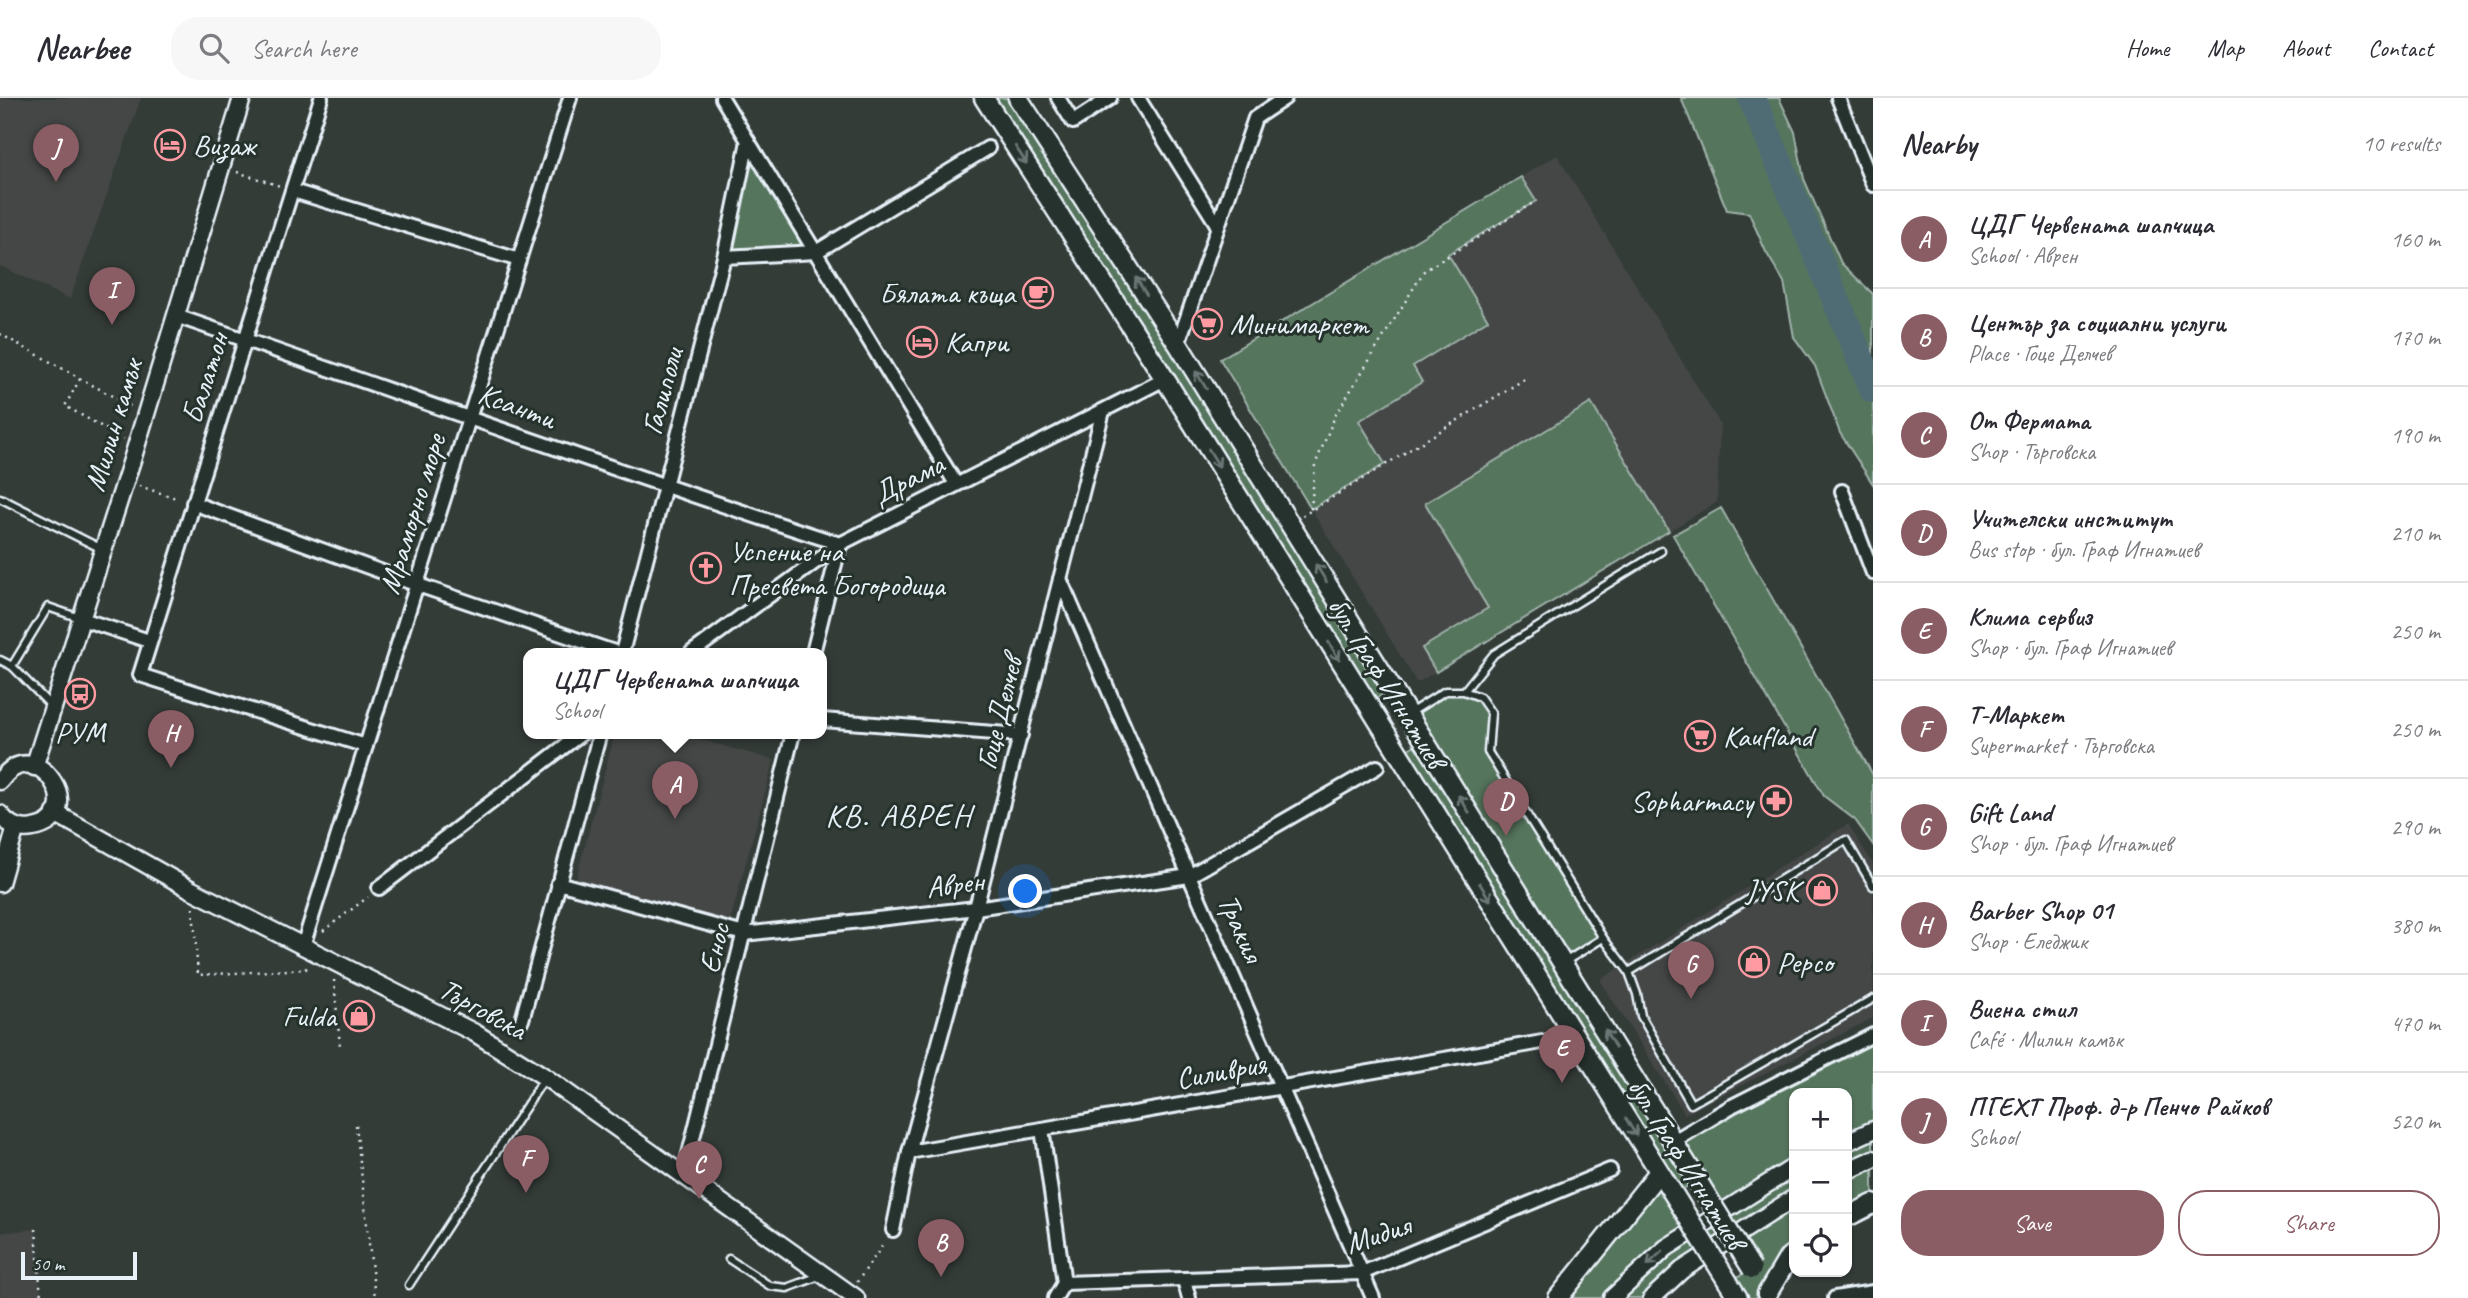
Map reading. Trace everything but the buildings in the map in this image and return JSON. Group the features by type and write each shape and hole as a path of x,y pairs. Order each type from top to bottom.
{"main road":[{"name":"бул. Граф Игнатиев","path":"984,98 1165,379 1738,1298"},
{"name":"бул. Граф Игнатиев","path":"1018,98 1178,344 1769,1296"},
{"path":"1165,379 1178,344"},
{"path":"1384,730 1408,714"},
{"path":"1558,1298 1659,1172"},
{"path":"1852,1214 1873,1204"},
{"path":"1769,1296 1789,1256"}],"street":[{"name":"Милин камък","path":"34,766 104,550 242,98"},
{"name":"Балатон","path":"321,98 139,675 366,746"},
{"name":"Мраморно море","path":"303,946 570,98"},
{"path":"722,98 956,484"},
{"path":"1058,98 1073,122 1110,98"},
{"path":"1138,98 1218,226"},
{"path":"1178,344 1255,118 1267,103 1285,98"},
{"path":"1838,98 1873,185"},
{"name":"Галиполи","path":"620,648 724,257 748,141"},
{"path":"724,257 816,253 988,148"},
{"path":"293,191 519,260"},
{"name":"Ксанти","path":"176,316 664,487 840,544"},
{"name":"Драма","path":"698,648 840,544 1165,379"},
{"name":"Гоце Делчев","path":"893,1230 909,1152 976,908 1102,411"},
{"path":"1842,491 1873,573"},
{"path":"193,503 418,585 604,648"},
{"path":"814,648 840,544"},
{"name":"Тракия","path":"1060,579 1373,1298"},
{"path":"82,619 149,641"},
{"path":"827,720 1021,735"},
{"path":"379,888 574,739"},
{"path":"522,1020 598,739"},
{"name":"Енос","path":"684,1174 792,739"},
{"path":"0,781 17,767 34,766 42,769 54,781 59,797 55,813 38,827 16,827 0,814"},
{"name":"Аврен","path":"558,883 744,934 976,908 1189,876 1377,767"},
{"name":"Търговска","path":"55,813 192,890 475,1033 545,1077 853,1295"},
{"path":"0,883 16,827"},
{"path":"1674,1141 1732,1106 1873,1035"},
{"name":"Силиврия","path":"909,1152 1542,1042"},
{"path":"1042,1129 1064,1283 1055,1298"},
{"path":"1852,1140 1873,1130"},
{"path":"1852,1169 1873,1159"},
{"name":"Мидия","path":"1064,1283 1362,1273 1610,1170"},
{"path":"1612,1298 1666,1248 1789,1170"},
{"path":"1652,1298 1682,1270 1789,1201"},
{"path":"1184,1280 1189,1298"},
{"path":"1835,1298 1873,1292"}],"lane":[{"path":"0,498 104,550"},
{"path":"1464,691 1494,654 1661,551"},
{"path":"12,666 48,607 82,619"},
{"path":"0,660 12,666 53,708"},
{"path":"1408,714 1445,691 1464,691 1480,697 1491,713 1488,752 1603,938 1629,972 1641,1016 1691,1104 1873,999"},
{"path":"1629,972 1846,840 1873,886"},
{"path":"1563,963 1603,938"},
{"path":"409,1285 545,1077"},
{"path":"729,1259 770,1286 787,1288 824,1275"}],"path":[{"path":"220,166 293,191"},
{"path":"1311,509 1315,465 1335,416 1424,271 1536,201"},
{"path":"0,334 146,414"},
{"path":"1290,524 1528,377"},
{"path":"80,378 65,406 136,446"},
{"path":"125,481 193,503"},
{"path":"742,556 840,544"},
{"path":"192,890 198,975 306,969 303,946 379,888"},
{"path":"332,961 340,1046"},
{"path":"356,1125 375,1298"},
{"path":"36,1229 41,1298"},
{"path":"853,1295 893,1230"}],"shaded area":[{"path":"0,98 141,98 70,299 0,266"},
{"path":"1557,155 1720,424 1717,502 1417,683 1220,359"},
{"path":"613,739 699,739 774,760 730,921 576,879"},
{"path":"1848,824 1873,864 1873,1018 1685,1114 1600,980"},
{"path":"36,1229 41,1298 0,1298 0,1233"}],"green space":[{"path":"984,98 1018,98 1392,688 1368,704"},
{"path":"1681,98 1779,98 1795,132 1804,179 1841,263 1873,294 1873,484 1840,433 1815,366 1794,337 1784,282 1766,252 1749,213 1727,210"},
{"path":"748,141 816,252 724,257"},
{"path":"1521,177 1536,201 1448,254 1488,320 1413,366 1422,382 1359,421 1385,464 1311,509 1220,359"},
{"path":"1591,403 1669,531 1436,672 1422,648 1488,608 1425,503"},
{"path":"1721,508 1873,775 1873,845 1855,820 1824,796 1673,535"},
{"path":"1445,691 1464,691 1480,697 1491,713 1488,752 1603,938 1563,963 1674,1140 1873,1035 1873,1204 1852,1214 1852,1088 1789,1088 1789,1262 1770,1298 1738,1298 1728,1282 1752,1269 1733,1238 1652,1298 1558,1298 1659,1172 1399,754 1424,740 1408,714","holes":["1697,1180 1719,1214 1687,1233 1674,1195"]}],"waterway":[{"path":"1752,98 1873,389"}],"place":[{"name":"Визаж","path":"170,145"},
{"name":"ПГЕХТ Проф. д-р Пенчо Райков","path":"56,182"},
{"name":"Бялата къща","path":"1038,293"},
{"name":"Минимаркет","path":"1207,324"},
{"name":"Виена стил","path":"112,325"},
{"name":"Капри","path":"922,342"},
{"name":"Успение на Пресвета Богородица","path":"706,568"},
{"name":"РУМ","path":"80,694"},
{"name":"Kaufland","path":"1700,736"},
{"name":"Barber Shop 01","path":"171,768"},
{"name":"Sopharmacy","path":"1776,801"},
{"name":"ЦДГ Червената шапчица","path":"675,819"},
{"name":"Учителски институт","path":"1506,836"},
{"name":"JYSK","path":"1822,890"},
{"name":"Pepco","path":"1754,962"},
{"name":"Gift Land","path":"1691,999"},
{"name":"Fulda","path":"359,1016"},
{"name":"Клима сервиз","path":"1562,1083"},
{"name":"Т-Маркет","path":"526,1193"},
{"name":"От Фермата","path":"699,1199"},
{"name":"Център за социални услуги","path":"941,1277"}],"district":[{"name":"КВ. АВРЕН","path":"899,815"}]}
